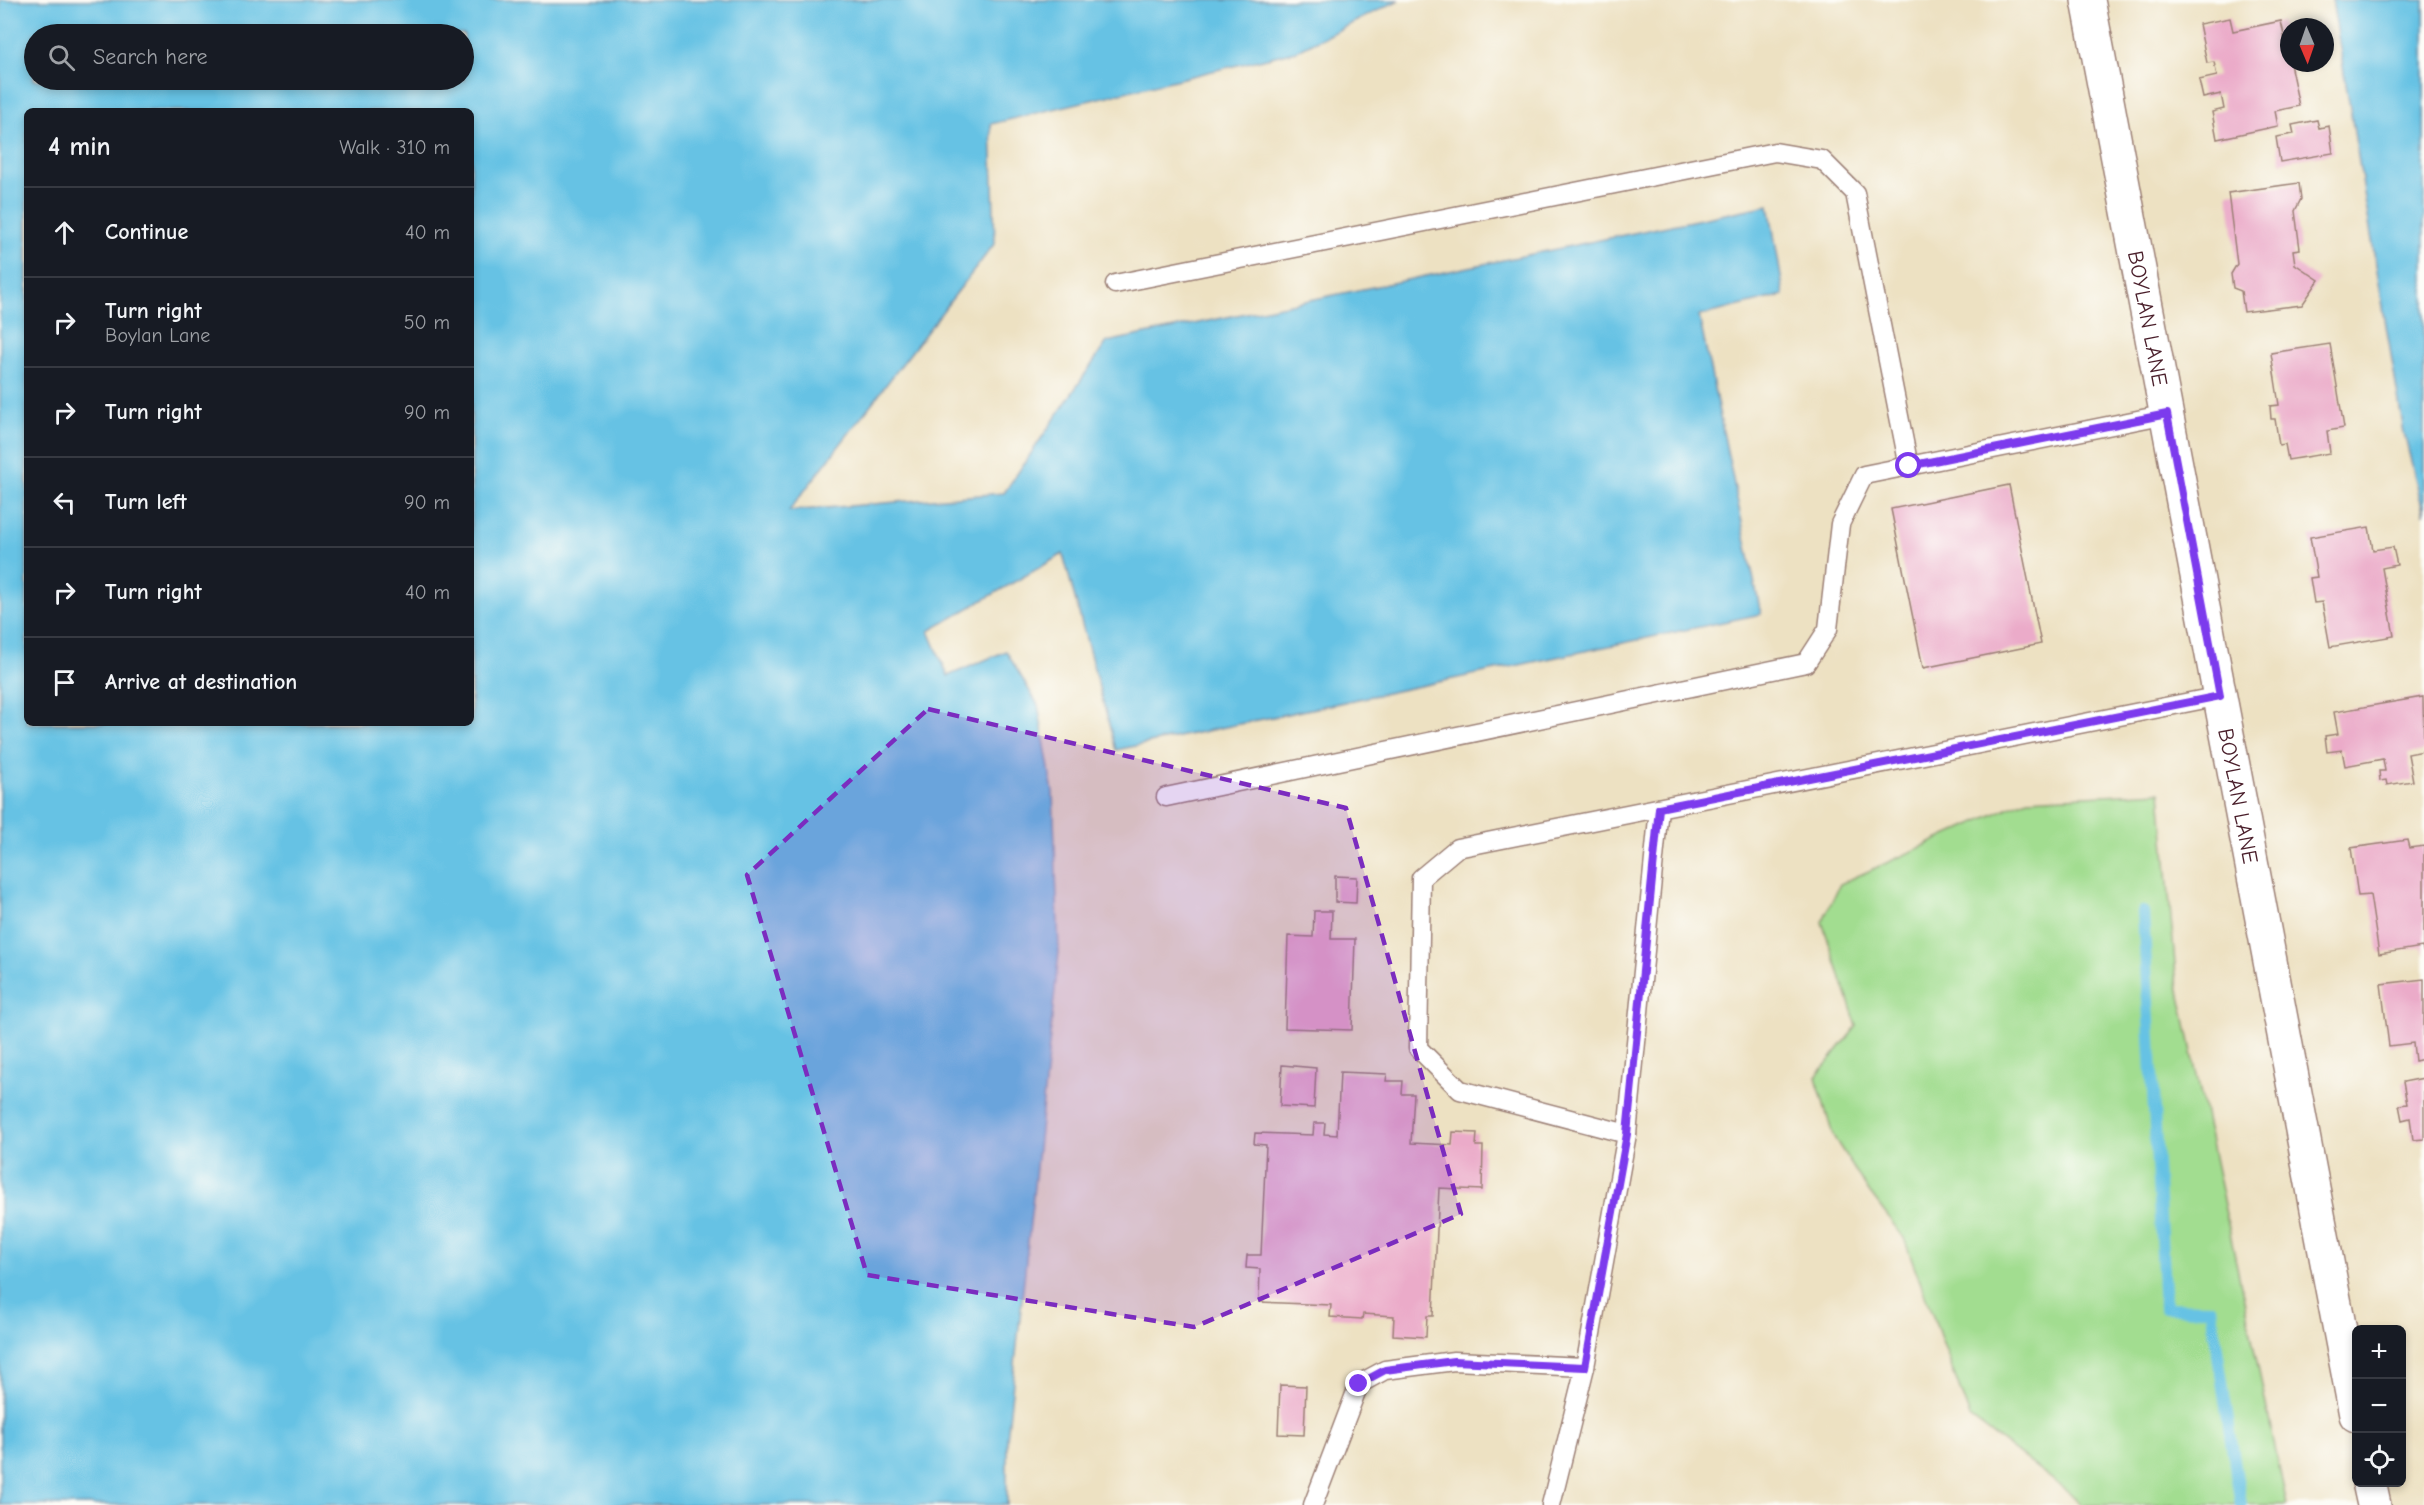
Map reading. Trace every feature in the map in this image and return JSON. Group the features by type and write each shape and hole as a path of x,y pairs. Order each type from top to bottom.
{"street":[{"name":"BOYLAN LANE","path":"2088,0 2352,1394"},
{"path":"2370,1487 2374,1505"}],"lane":[{"path":"1115,284 1775,152 1822,160 1855,193 1909,466"},
{"path":"1166,797 1806,663 1828,629 1840,524 1864,475 2167,414"},
{"path":"1627,1134 1460,1090 1418,1048 1421,878 1457,848 2220,696"},
{"path":"1551,1505 1585,1367 1627,1134 1659,808"},
{"path":"1313,1505 1359,1384 1385,1370 1454,1361 1585,1367"}],"highlighted area":[{"path":"928,709 1346,808 1461,1214 1194,1327 867,1275 747,875"}],"green space":[{"path":"2160,792 2176,976 2287,1505 2082,1505 2070,1493 1970,1417 1904,1238 1869,1192 1833,1136 1816,1077 1857,1026 1822,922 1840,884 2027,799"}],"water":[{"path":"0,0 1399,0 1296,51 991,124 995,243 789,511 1004,493 1107,342 1769,205 1784,295 1699,316 1761,614 1116,750 1063,554 929,631 948,676 1006,651 1038,705 1053,792 1059,952 1007,1439 1007,1505 0,1505"},
{"path":"2332,0 2424,0 2424,514 2404,433"}],"building":[{"path":"2230,18 2233,31 2280,21 2280,72 2292,72 2299,106 2275,111 2278,126 2217,139 2212,112 2224,109 2221,94 2203,98 2199,80 2217,76 2214,62 2207,63 2199,24"},
{"path":"2317,120 2319,128 2329,126 2333,153 2280,162 2276,137 2294,134 2292,125"},
{"path":"2299,183 2301,199 2295,211 2300,249 2293,250 2295,264 2319,280 2302,305 2244,312 2241,291 2233,288 2231,274 2237,264 2228,193"},
{"path":"2330,344 2344,428 2327,431 2330,453 2288,460 2285,444 2279,445 2275,419 2271,419 2270,406 2279,405 2271,353"},
{"path":"2009,485 2041,644 1923,668 1891,509"},
{"path":"2369,527 2373,550 2393,547 2397,565 2382,568 2394,636 2330,647 2322,602 2314,603 2310,578 2317,577 2310,537"},
{"path":"2423,697 2424,751 2408,754 2413,781 2387,785 2386,780 2380,781 2379,771 2385,771 2383,759 2345,766 2342,750 2327,752 2325,736 2338,734 2334,712"},
{"path":"2407,840 2409,848 2424,846 2424,954 2422,947 2379,954 2370,895 2358,896 2351,848"},
{"path":"1335,876 1357,877 1356,903 1335,902"},
{"path":"1314,911 1332,911 1331,939 1355,939 1352,1030 1285,1028 1288,936 1313,937"},
{"path":"2424,979 2424,1059 2415,1061 2413,1043 2389,1046 2381,984"},
{"path":"1282,1065 1316,1068 1314,1108 1280,1106"},
{"path":"1340,1072 1387,1074 1386,1081 1403,1081 1402,1094 1414,1094 1411,1143 1452,1145 1453,1132 1477,1133 1476,1146 1483,1146 1482,1190 1439,1188 1433,1316 1427,1316 1426,1337 1393,1335 1394,1316 1363,1314 1362,1319 1330,1317 1331,1305 1259,1302 1260,1269 1246,1268 1247,1255 1261,1255 1266,1145 1254,1144 1255,1133 1313,1135 1314,1123 1325,1123 1324,1134 1337,1135"},
{"path":"2424,1078 2424,1139 2413,1140 2410,1118 2402,1120 2399,1105 2407,1104 2403,1082"},
{"path":"1280,1385 1306,1386 1304,1435 1278,1434"}],"waterway":[{"path":"2143,912 2165,1308 2211,1309 2241,1505"}],"route":[{"path":"1359,1384 1385,1370 1454,1361 1585,1367 1627,1134 1659,808 2220,696 2167,414 1909,466"}]}
